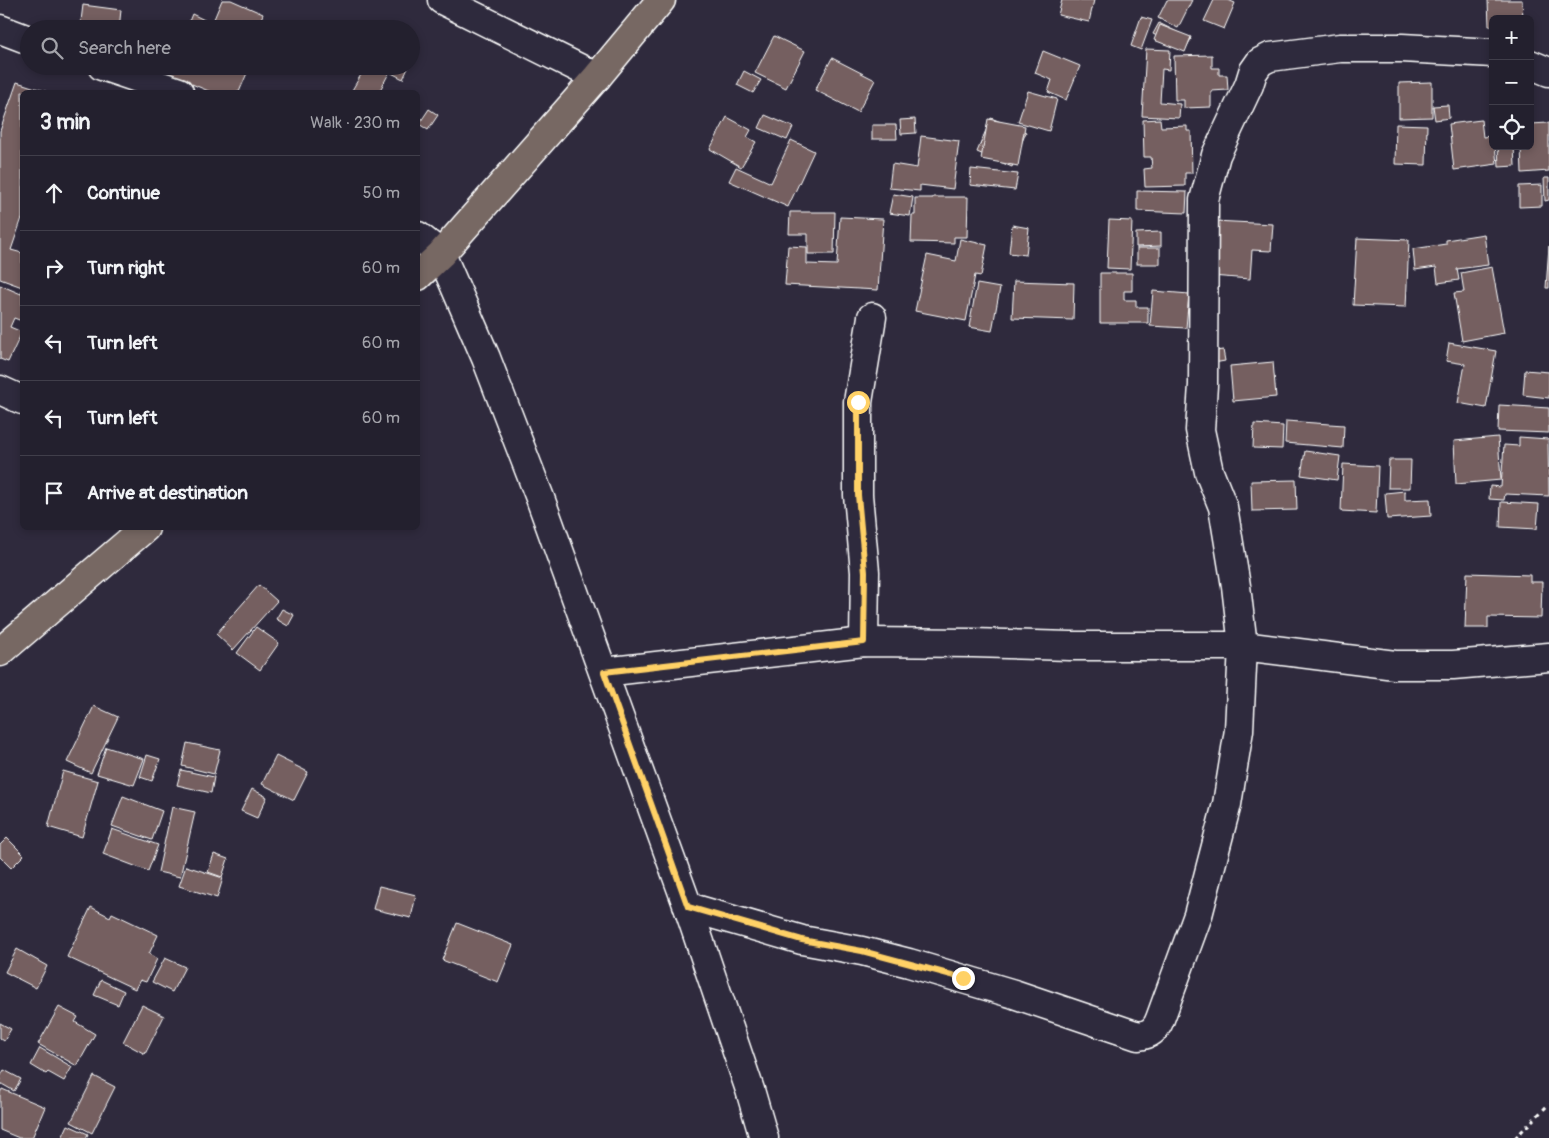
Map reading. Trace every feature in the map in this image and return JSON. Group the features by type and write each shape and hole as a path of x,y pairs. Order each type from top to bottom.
{"highway":[{"path":"420,274 441,254 597,77 660,0"},
{"path":"0,652 143,530"}],"street":[{"path":"442,0 597,77"},
{"path":"0,29 20,37"},
{"path":"688,907 802,940 862,951 945,973 1014,994 1122,1032 1138,1036 1150,1033 1156,1028 1198,915 1227,804 1239,730 1243,646 1236,586 1223,507 1209,472 1200,430 1203,385 1204,200 1216,156 1249,85 1253,72 1260,62 1270,57 1340,48 1402,48 1489,54"},
{"path":"1534,66 1549,72"},
{"path":"129,75 173,90"},
{"path":"420,238 441,254 486,358 540,498 688,907 750,1090 764,1138"},
{"path":"864,642 865,572 858,495 858,402 872,318"},
{"path":"0,390 20,399"},
{"path":"604,672 864,642 973,642 1070,646 1243,646 1395,665 1453,665 1549,657"}],"path":[{"path":"1515,1138 1549,1104"}],"building":[{"path":"222,0 231,0 263,14 261,20 214,19"},
{"path":"1062,0 1094,0 1089,22 1058,15"},
{"path":"1167,0 1192,0 1178,28 1158,18"},
{"path":"1214,0 1228,0 1235,3 1224,29 1204,21"},
{"path":"1488,0 1522,0 1523,15 1489,15 1489,26"},
{"path":"83,5 121,10 120,20 81,20"},
{"path":"192,14 204,20 190,20"},
{"path":"1141,17 1152,20 1141,50 1131,46"},
{"path":"1159,23 1191,39 1185,50 1153,34"},
{"path":"1160,25 1191,37 1185,52 1154,40"},
{"path":"774,36 805,51 786,88 755,73"},
{"path":"1146,49 1170,50 1169,70 1162,69 1160,102 1180,104 1179,118 1142,116"},
{"path":"1043,51 1080,66 1066,100 1048,92 1052,80 1035,73"},
{"path":"1212,55 1212,68 1219,68 1219,75 1227,75 1228,90 1211,91 1211,107 1184,108 1184,100 1175,100 1174,56"},
{"path":"832,58 875,80 858,112 815,90"},
{"path":"744,71 761,80 753,93 737,85"},
{"path":"170,75 246,75 240,90 206,90"},
{"path":"361,75 388,75 380,90 352,90"},
{"path":"395,75 405,75 403,79"},
{"path":"17,82 42,90 20,90 20,224 11,250 20,252 20,286 0,279 0,131"},
{"path":"1432,82 1432,117 1399,118 1399,83"},
{"path":"1028,91 1057,99 1049,131 1018,122"},
{"path":"1448,105 1449,118 1435,120 1433,106"},
{"path":"429,109 438,115 428,130 420,125"},
{"path":"765,115 793,127 787,140 759,128"},
{"path":"727,117 751,130 747,137 756,142 741,167 710,149"},
{"path":"991,118 1026,132 1012,167 977,152"},
{"path":"915,119 916,133 901,134 900,120"},
{"path":"988,119 1025,126 1018,166 981,159"},
{"path":"1160,119 1161,127 1187,126 1187,131 1191,131 1192,173 1185,173 1185,186 1145,187 1144,169 1152,168 1151,157 1144,157 1143,120"},
{"path":"1481,120 1483,137 1489,136 1489,150 1495,150 1497,164 1454,170 1449,124"},
{"path":"1549,123 1549,171 1522,173 1521,150 1534,150 1534,124"},
{"path":"1396,124 1427,125 1426,165 1395,164"},
{"path":"872,125 896,125 897,139 872,139"},
{"path":"921,136 959,141 953,189 920,185 920,191 889,188 892,164 917,168"},
{"path":"791,140 814,151 788,207 729,181 736,167 771,183"},
{"path":"1498,150 1514,150 1515,166 1499,167"},
{"path":"971,169 1018,174 1015,190 970,185"},
{"path":"1544,178 1549,178 1549,200 1545,201"},
{"path":"1542,185 1542,206 1519,207 1519,186"},
{"path":"1137,191 1187,192 1186,213 1137,211"},
{"path":"893,194 913,197 910,216 889,213"},
{"path":"968,197 967,237 954,237 954,243 911,242 912,215 915,215 915,198"},
{"path":"790,212 835,212 834,254 808,254 808,234 789,234"},
{"path":"840,217 883,219 878,290 785,285 788,246 807,247 807,264 837,265"},
{"path":"1109,220 1132,221 1130,269 1107,268"},
{"path":"1214,221 1273,224 1271,251 1252,250 1250,279 1211,276"},
{"path":"1012,225 1029,228 1026,255 1009,253"},
{"path":"1161,232 1161,246 1136,247 1136,233"},
{"path":"1484,234 1488,265 1457,269 1459,280 1438,283 1436,267 1415,270 1413,249 1446,244 1446,240"},
{"path":"1357,238 1409,240 1406,307 1353,305"},
{"path":"960,239 987,245 981,276 975,275 966,321 915,311 927,255 956,261"},
{"path":"1549,246 1549,288 1546,288"},
{"path":"1137,248 1160,248 1160,264 1137,264"},
{"path":"1492,267 1504,333 1462,341 1454,293 1464,292 1461,273"},
{"path":"1100,273 1132,273 1132,291 1124,291 1124,300 1136,300 1136,307 1148,307 1148,323 1100,323"},
{"path":"1014,281 1074,283 1073,320 1012,318"},
{"path":"977,284 1000,288 992,331 969,327"},
{"path":"0,285 20,294 20,320 14,318 10,327 20,331 20,336 8,362 0,359"},
{"path":"1153,291 1189,294 1186,328 1150,326"},
{"path":"1449,343 1496,351 1486,408 1458,403 1465,364 1446,361"},
{"path":"1223,350 1225,361 1208,364 1207,352"},
{"path":"1273,362 1276,397 1233,401 1230,366"},
{"path":"1525,370 1549,372 1549,398 1523,395"},
{"path":"1499,405 1549,408 1549,433 1498,431"},
{"path":"1286,421 1344,425 1343,448 1285,443"},
{"path":"1254,424 1283,426 1282,449 1253,448"},
{"path":"1498,437 1501,480 1456,484 1454,441"},
{"path":"1519,437 1548,439 1549,496 1505,494 1504,500 1489,499 1490,486 1501,487 1504,445 1519,446"},
{"path":"1305,451 1340,456 1337,480 1301,475"},
{"path":"1389,460 1411,460 1410,488 1388,488"},
{"path":"1343,464 1378,466 1376,513 1341,511"},
{"path":"1296,480 1297,510 1252,511 1251,481"},
{"path":"1405,491 1405,500 1430,499 1431,516 1387,519 1385,493"},
{"path":"1501,502 1539,504 1537,529 1500,527"},
{"path":"1467,573 1530,575 1530,582 1542,582 1541,618 1488,617 1488,628 1465,628"},
{"path":"259,585 277,601 233,650 216,634"},
{"path":"282,609 294,615 288,626 276,619"},
{"path":"256,627 279,643 260,670 237,653"},
{"path":"94,706 118,717 91,773 67,762"},
{"path":"187,743 220,750 214,774 182,766"},
{"path":"106,747 144,759 134,785 97,774"},
{"path":"147,755 160,759 152,781 140,777"},
{"path":"276,756 308,772 294,800 262,784"},
{"path":"181,770 214,777 211,793 177,785"},
{"path":"63,771 98,781 82,837 48,827"},
{"path":"252,789 267,797 257,818 241,811"},
{"path":"123,796 162,811 152,840 112,826"},
{"path":"172,807 195,812 180,877 158,872"},
{"path":"112,829 158,845 148,871 103,854"},
{"path":"7,838 24,855 11,868 0,857 0,845"},
{"path":"214,854 228,859 222,877 208,872"},
{"path":"186,866 223,878 217,898 179,886"},
{"path":"379,886 416,895 411,918 373,909"},
{"path":"91,907 110,917 112,913 158,935 149,954 157,959 146,982 140,980 135,989 67,957"},
{"path":"457,923 513,945 498,982 442,960"},
{"path":"17,949 47,966 36,988 5,972"},
{"path":"165,958 185,967 172,992 152,982"},
{"path":"101,980 124,991 118,1005 94,995"},
{"path":"142,1005 164,1016 145,1054 123,1042"},
{"path":"59,1007 78,1017 75,1022 95,1034 77,1066 38,1044"},
{"path":"0,1023 11,1029 4,1041 0,1038"},
{"path":"40,1048 72,1067 64,1081 48,1072 46,1074 31,1065"},
{"path":"4,1070 21,1079 14,1091 0,1083 0,1077"},
{"path":"94,1076 115,1087 92,1133 71,1122"},
{"path":"2,1089 45,1107 32,1138 19,1138 0,1130 0,1093"},
{"path":"68,1125 88,1134 86,1138 62,1138"}],"route":[{"path":"858,402 858,495 865,572 864,642 604,672 688,907 802,940 862,951 963,978"}]}
